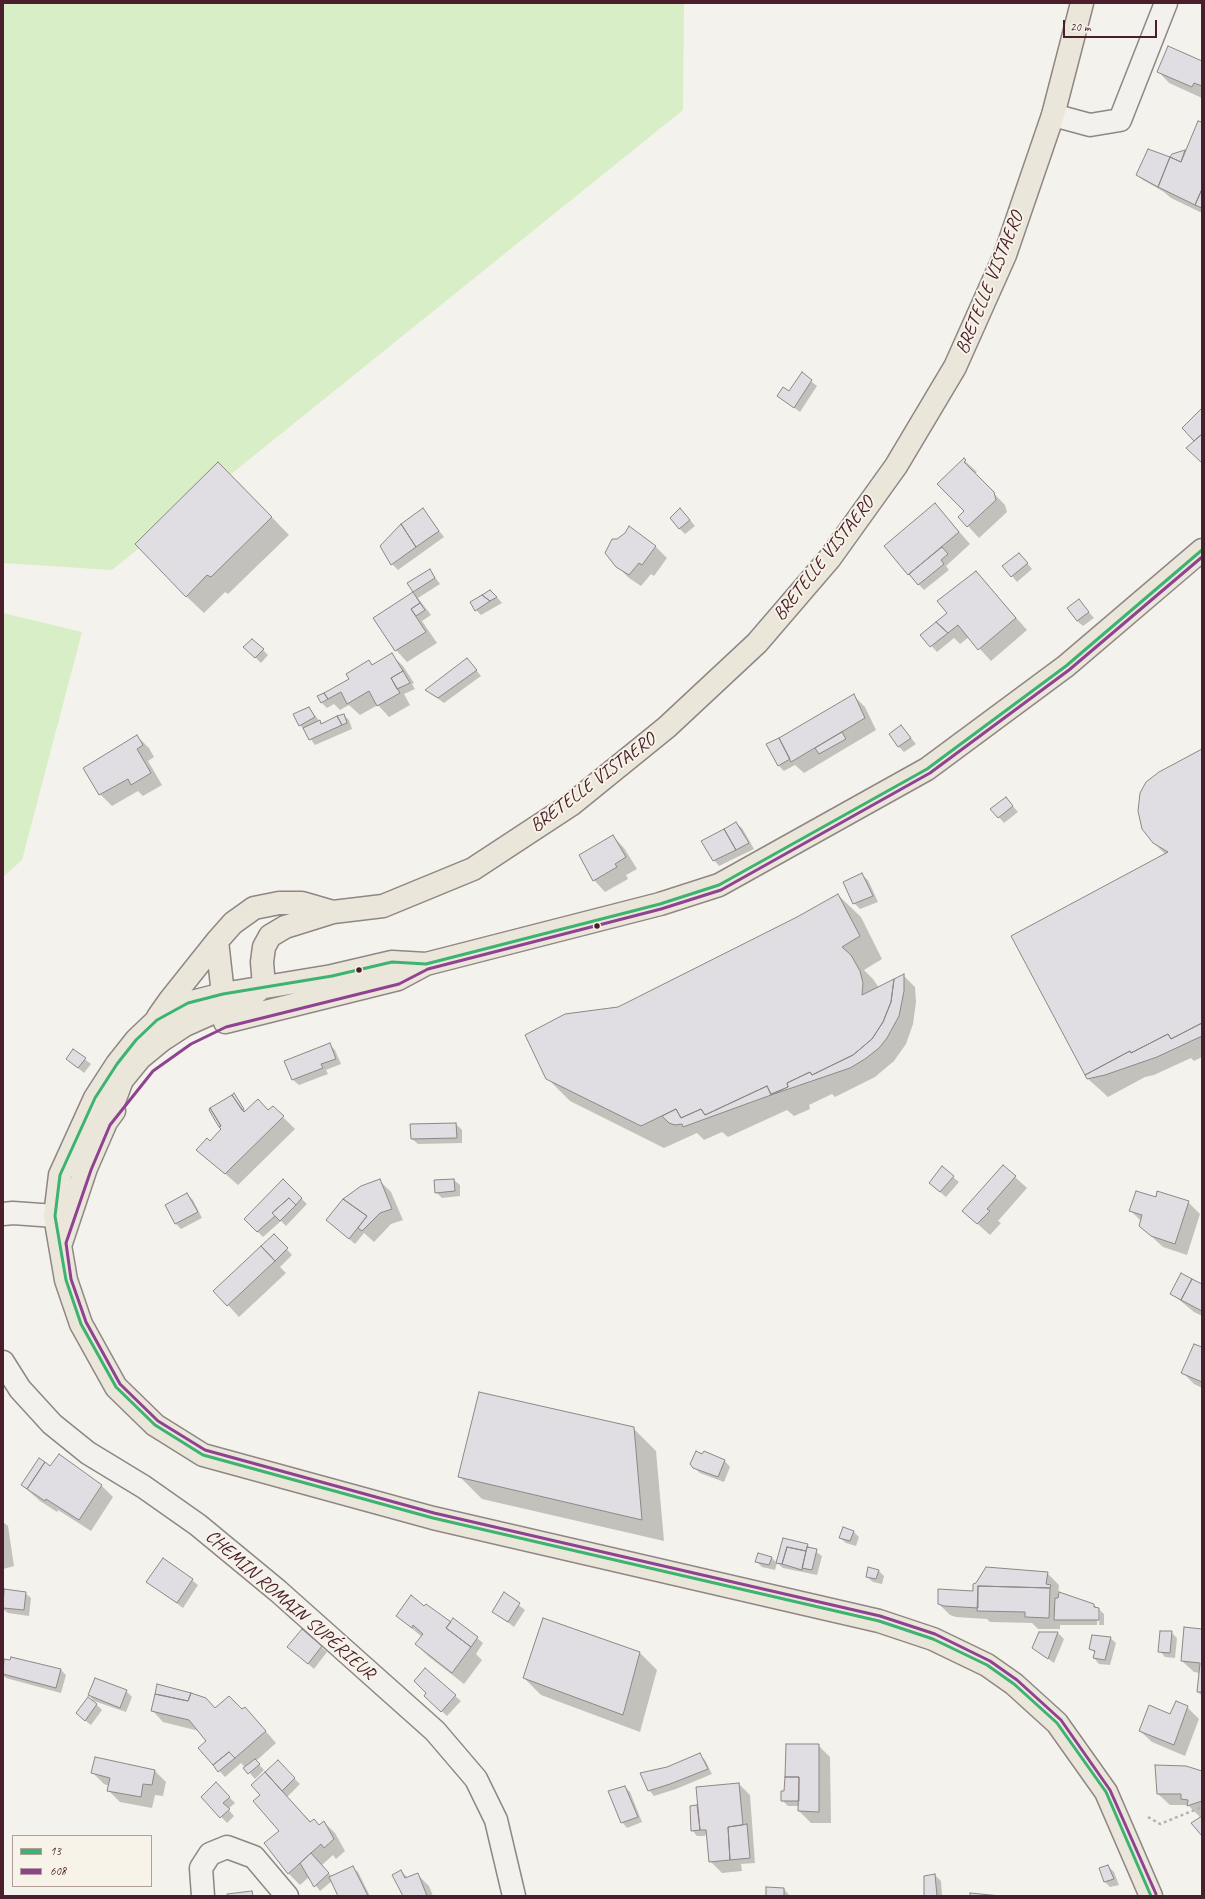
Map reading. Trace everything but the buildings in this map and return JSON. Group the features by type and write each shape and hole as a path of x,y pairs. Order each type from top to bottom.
{"main road":[{"name":"BRETELLE VISTAERO","path":"264,986 262,962 264,947 270,936 285,928 333,912 383,906 473,869 572,804 667,726 757,643 830,558 896,466 955,367 1005,255 1053,116 1082,3"},
{"path":"106,1122 150,1067 188,1040 224,1022 398,978 426,964 653,906 719,885 927,769 1066,666 1202,550"},
{"name":"BRETELLE VISTAERO","path":"157,1020 170,1000 217,941 233,923 254,908 279,903 302,903 333,912"},
{"path":"217,941 228,1000"},
{"path":"63,1216 106,1122 122,1080 140,1058 162,1040 228,1000 264,986 332,976 392,962 426,964"},
{"path":"258,1013 228,1000 188,1003 157,1020 136,1040 117,1064 95,1098 60,1175 63,1216 61,1243 66,1280 81,1324 116,1387 155,1425 203,1455 433,1518 879,1622 940,1642 993,1668 1014,1684 1057,1723 1106,1792 1151,1896"}],"street":[{"path":"1053,116 1090,125 1120,120 1166,3"},
{"path":"3,1214 13,1213 63,1216"},
{"name":"CHEMIN ROMAIN SUPÉRIEUR","path":"3,1362 20,1389 52,1424 88,1453 144,1487 198,1525 278,1591 435,1731 476,1779 496,1820 514,1896"},
{"path":"203,1896 201,1868 210,1854 227,1848 254,1857 287,1896"}],"path":[{"path":"1146,1816 1160,1824 1202,1807"}],"green space":[{"path":"3,3 684,3 683,110 112,570 3,563"},
{"path":"3,613 82,632 22,860 3,877"}],"transit line":[{"name":"13","path":"1151,1896 1106,1792 1057,1723 1014,1684 987,1665 933,1639 879,1621 433,1518 203,1455 155,1425 116,1387 81,1324 66,1280 55,1216 60,1175 95,1098 117,1064 136,1040 157,1020 188,1003 223,994 332,976 392,962 426,964 660,904 719,885 927,769 1066,666 1202,550"},
{"name":"608","path":"1156,1894 1110,1790 1061,1720 1017,1680 990,1661 935,1634 880,1616 434,1513 205,1450 158,1421 120,1384 86,1322 71,1279 66,1243 91,1170 110,1125 153,1071 191,1044 226,1027 399,984 428,969 661,909 721,890 930,773 1069,670 1202,557"}]}
